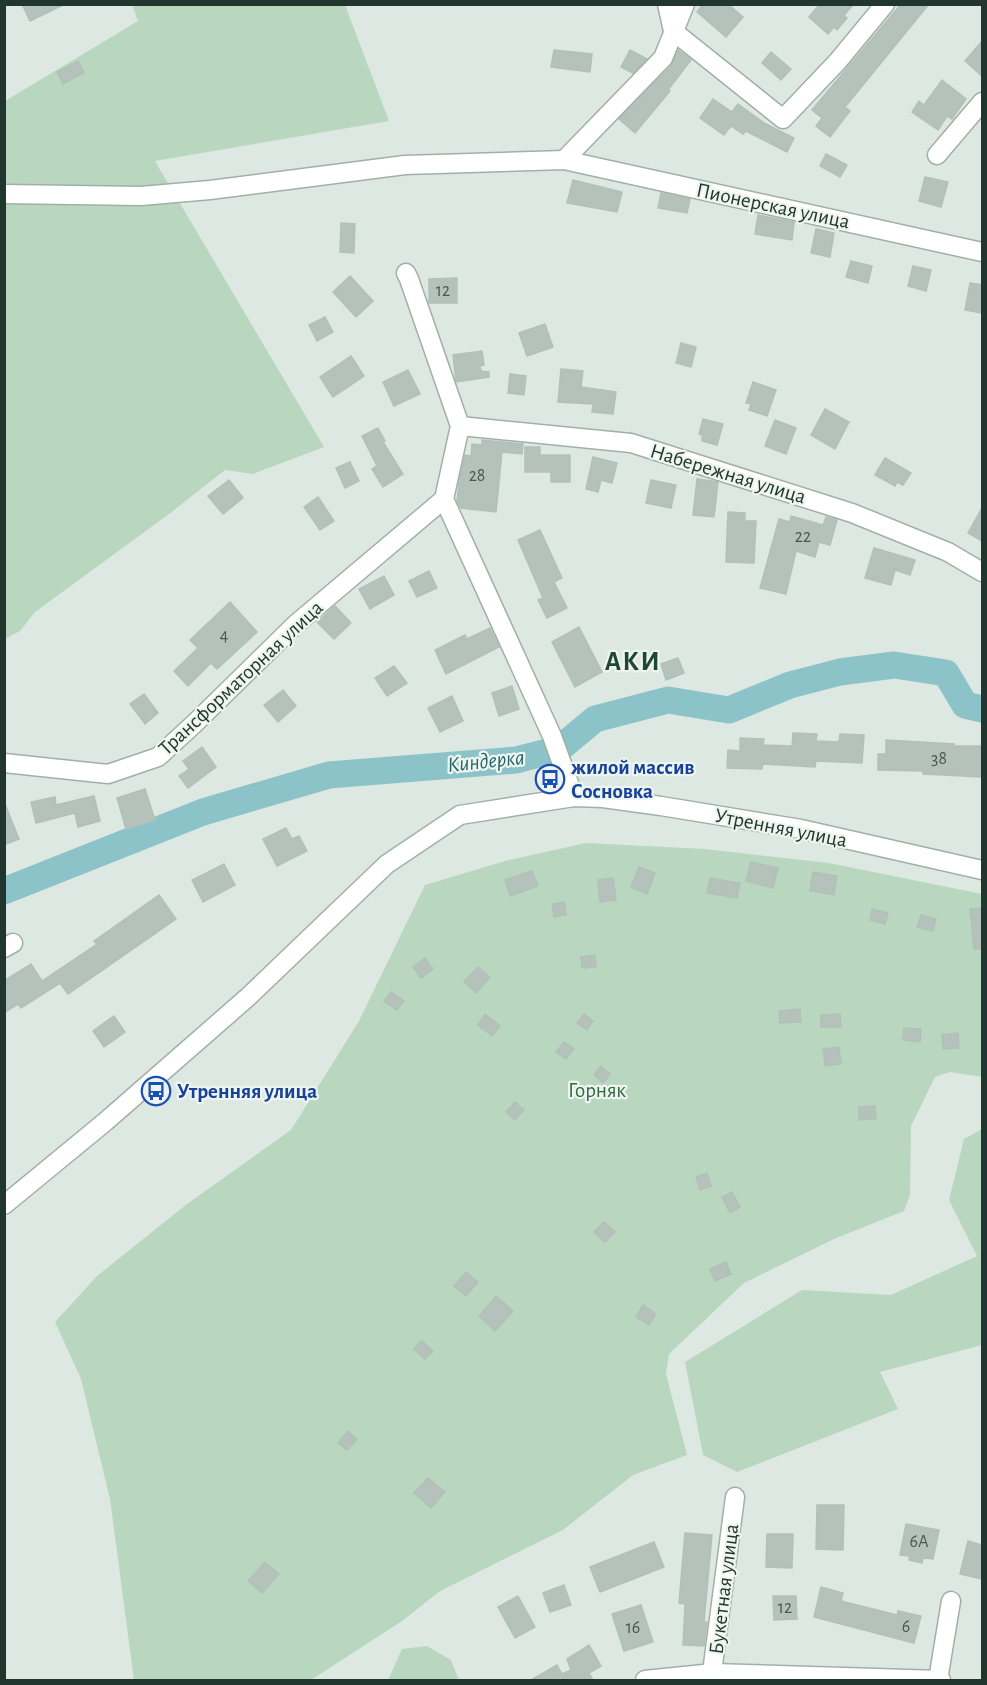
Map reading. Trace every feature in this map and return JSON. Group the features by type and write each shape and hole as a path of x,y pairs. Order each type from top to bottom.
{"street":[{"path":"667,4 673,31 783,119 838,61 885,4"},
{"path":"564,160 663,58 684,4"},
{"path":"937,155 982,102"},
{"name":"Пионерская улица","path":"4,194 141,196 210,190 405,165 564,160 982,252"},
{"path":"406,273 460,426 444,500 552,736 574,796"},
{"name":"Набережная улица","path":"460,426 631,443 852,513 948,552 982,572"},
{"name":"Трансформаторная улица","path":"4,763 108,774 158,757 296,624 444,500"},
{"name":"Утренняя улица","path":"4,1205 105,1122 239,1005 387,864 460,815 574,796 603,798 801,830 982,870"},
{"name":"Букетная улица","path":"712,1677 735,1497"},
{"path":"645,1680 712,1677 939,1680 951,1601"}],"green space":[{"path":"132,5 345,5 389,121 155,161 324,447 253,474 225,470 35,612 20,631 5,639 5,101 138,21"},
{"name":"Горняк","path":"586,843 705,849 829,863 982,894 982,1077 950,1072 935,1077 911,1126 910,1195 904,1211 834,1239 744,1283 669,1354 666,1374 687,1455 633,1475 563,1530 440,1591 402,1621 311,1680 134,1680 110,1499 81,1379 55,1322 97,1276 187,1204 291,1130 359,1021 425,885 505,861"},
{"path":"982,1129 982,1345 880,1372 898,1409 737,1472 703,1455 685,1362 802,1290 891,1295 977,1256 949,1200 964,1139"},
{"path":"427,1646 451,1660 459,1680 388,1680 402,1649"}],"building":[{"path":"22,4 65,4 30,21"},
{"path":"703,4 728,4 743,17 726,37 697,12"},
{"path":"820,4 854,4 844,15 847,18 837,30 834,27 828,34 809,17"},
{"path":"901,4 929,4 845,107 850,111 830,137 816,126 822,118 812,110"},
{"path":"982,41 982,76 965,61"},
{"path":"554,50 592,54 590,72 551,67"},
{"path":"630,50 647,59 633,73 621,67"},
{"path":"678,50 691,60 668,90 670,91 635,133 619,119 671,66"},
{"path":"771,52 791,69 781,80 762,63"},
{"path":"78,61 84,73 63,84 57,72"},
{"path":"942,80 966,99 952,119 947,116 938,130 912,112 919,101 924,105"},
{"path":"713,99 732,112 738,104 764,123 794,138 787,152 746,131 743,134 731,126 724,135 700,118"},
{"path":"826,154 847,165 840,177 820,166"},
{"path":"925,177 948,182 941,207 919,201"},
{"path":"573,180 622,192 617,212 567,203"},
{"path":"661,193 690,199 687,213 658,208"},
{"path":"758,215 794,222 792,240 755,234"},
{"path":"341,223 355,224 354,253 340,252"},
{"path":"816,229 834,233 830,257 811,253"},
{"path":"851,261 872,266 868,283 846,277"},
{"path":"913,266 931,270 926,291 908,286"},
{"path":"350,276 373,301 356,317 333,292"},
{"path":"457,278 457,303 429,303 429,279"},
{"path":"970,283 982,285 982,313 965,310"},
{"path":"325,317 333,332 317,341 309,325"},
{"path":"545,324 553,347 527,356 519,333"},
{"path":"681,343 696,347 691,367 676,363"},
{"path":"482,351 484,365 480,366 481,371 489,372 489,377 456,382 453,355"},
{"path":"351,356 364,376 333,397 320,377"},
{"path":"561,369 583,371 581,387 616,392 613,414 592,412 593,404 558,402"},
{"path":"408,370 420,394 394,406 383,382"},
{"path":"510,374 526,376 524,395 508,393"},
{"path":"753,382 776,390 767,416 749,410 751,404 746,403"},
{"path":"825,409 849,422 835,449 811,435"},
{"path":"703,419 723,424 717,445 702,441 702,435 699,434"},
{"path":"775,420 796,428 786,454 765,446"},
{"path":"378,428 385,441 383,442 403,474 383,487 372,469 377,466 362,436"},
{"path":"482,440 523,444 522,454 502,452 496,512 461,508 457,501 465,455 471,456 472,444 482,445"},
{"path":"525,447 540,447 540,455 570,455 570,482 551,482 551,472 525,472"},
{"path":"593,457 617,463 612,483 601,480 598,492 586,489"},
{"path":"885,458 911,473 903,485 897,482 895,486 875,475"},
{"path":"350,462 359,481 345,488 336,468"},
{"path":"697,479 718,482 714,517 693,515"},
{"path":"229,480 243,498 223,514 208,496"},
{"path":"651,480 676,485 671,508 646,503"},
{"path":"318,497 334,521 320,530 304,507"},
{"path":"982,508 982,541 968,533"},
{"path":"728,512 745,513 745,521 756,521 754,563 726,562"},
{"path":"791,516 823,525 826,517 837,520 830,545 819,542 815,557 796,551 786,594 760,588 779,519 790,522"},
{"path":"540,530 562,578 554,582 567,608 547,618 538,600 543,598 518,540"},
{"path":"874,548 915,560 910,575 895,570 891,585 865,578"},
{"path":"429,571 437,588 417,597 409,581"},
{"path":"384,576 394,595 370,609 359,589"},
{"path":"230,602 257,632 217,669 211,663 188,686 174,671 198,648 190,640"},
{"path":"335,606 351,623 334,639 317,622"},
{"path":"579,627 602,672 575,687 552,642"},
{"path":"490,628 499,647 446,674 435,650 465,635 467,639"},
{"path":"678,658 684,673 666,680 661,664"},
{"path":"394,666 407,683 387,696 375,678"},
{"path":"512,686 519,709 499,716 492,693"},
{"path":"283,690 296,706 278,722 264,705"},
{"path":"144,694 158,713 145,724 130,704"},
{"path":"452,696 463,721 440,732 428,708"},
{"path":"793,733 817,734 816,741 839,742 840,734 864,735 862,763 816,761 815,767 763,764 762,769 727,768 728,750 740,751 740,738 764,739 763,745 792,746"},
{"path":"886,740 982,746 982,777 923,774 923,771 878,770 878,754 886,754"},
{"path":"202,747 216,767 188,788 179,776 189,769 183,761"},
{"path":"145,789 155,820 126,829 117,798"},
{"path":"94,796 100,821 78,827 75,813 36,823 31,802 55,797 56,805"},
{"path":"4,805 19,839 4,845"},
{"path":"286,828 292,839 299,836 307,851 277,866 263,839"},
{"path":"751,862 778,868 773,888 746,881"},
{"path":"224,864 235,885 203,902 192,880"},
{"path":"639,867 655,873 647,894 631,887"},
{"path":"532,871 538,886 510,896 505,880"},
{"path":"813,872 837,876 834,895 810,891"},
{"path":"613,878 616,900 600,902 598,880"},
{"path":"710,878 740,883 737,898 707,893"},
{"path":"159,895 176,919 68,994 60,983 21,1008 18,1004 4,1013 4,981 31,964 42,981 97,944 94,941"},
{"path":"564,902 566,915 554,917 552,904"},
{"path":"982,908 982,949 974,949 970,909"},
{"path":"872,909 888,913 885,924 870,920"},
{"path":"921,915 936,919 933,931 917,927"},
{"path":"595,955 596,967 582,968 581,957"},
{"path":"425,958 433,969 421,978 413,967"},
{"path":"478,967 490,977 476,993 464,982"},
{"path":"391,992 404,1001 397,1010 384,1001"},
{"path":"800,1009 801,1022 780,1023 779,1011"},
{"path":"485,1014 500,1026 492,1036 478,1025"},
{"path":"584,1014 593,1021 587,1030 577,1023"},
{"path":"840,1014 841,1027 821,1027 821,1015"},
{"path":"114,1016 125,1032 104,1047 93,1031"},
{"path":"904,1028 921,1029 920,1042 903,1040"},
{"path":"958,1033 959,1048 943,1049 942,1035"},
{"path":"564,1042 574,1049 566,1059 556,1052"},
{"path":"839,1047 841,1064 825,1066 823,1049"},
{"path":"601,1066 610,1074 603,1083 594,1075"},
{"path":"515,1102 524,1110 515,1120 506,1112"},
{"path":"875,1106 876,1119 859,1120 859,1107"},
{"path":"707,1173 711,1186 700,1190 696,1177"},
{"path":"732,1192 740,1207 730,1213 722,1197"},
{"path":"604,1222 615,1232 605,1242 594,1232"},
{"path":"726,1262 731,1274 715,1281 710,1269"},
{"path":"466,1272 478,1282 466,1296 454,1286"},
{"path":"496,1296 513,1311 495,1331 479,1316"},
{"path":"643,1305 656,1314 649,1325 636,1317"},
{"path":"422,1341 433,1351 425,1359 414,1349"},
{"path":"348,1431 357,1439 347,1450 338,1443"},
{"path":"428,1478 445,1492 431,1508 414,1493"},
{"path":"817,1505 844,1505 843,1550 816,1549"},
{"path":"906,1524 939,1530 933,1559 923,1558 922,1563 909,1560 910,1556 900,1555"},
{"path":"685,1533 712,1535 704,1646 683,1645 685,1604 679,1603"},
{"path":"767,1534 793,1534 792,1568 766,1567"},
{"path":"968,1541 982,1545 982,1579 960,1574"},
{"path":"654,1542 664,1567 600,1592 590,1567"},
{"path":"265,1562 279,1574 262,1593 248,1581"},
{"path":"564,1585 571,1605 550,1612 543,1593"},
{"path":"821,1587 843,1593 841,1601 897,1615 898,1611 921,1616 914,1643 814,1617"},
{"path":"518,1596 535,1627 515,1638 498,1607"},
{"path":"773,1596 796,1596 797,1619 774,1620"},
{"path":"641,1605 653,1642 624,1651 612,1614"},
{"path":"589,1645 601,1666 589,1673 593,1680 531,1680 557,1665 562,1674 571,1670 567,1659"}],"waterway":[{"name":"Киндерка","path":"4,891 203,812 329,775 516,760 559,749 595,719 668,700 729,710 790,685 840,672 894,665 946,673 965,705 982,709"}],"place":[{"name":"жилой массив Сосновка","path":"550,779"},
{"name":"Утренняя улица","path":"156,1091"}],"district":[{"name":"АКИ","path":"633,661"}]}
